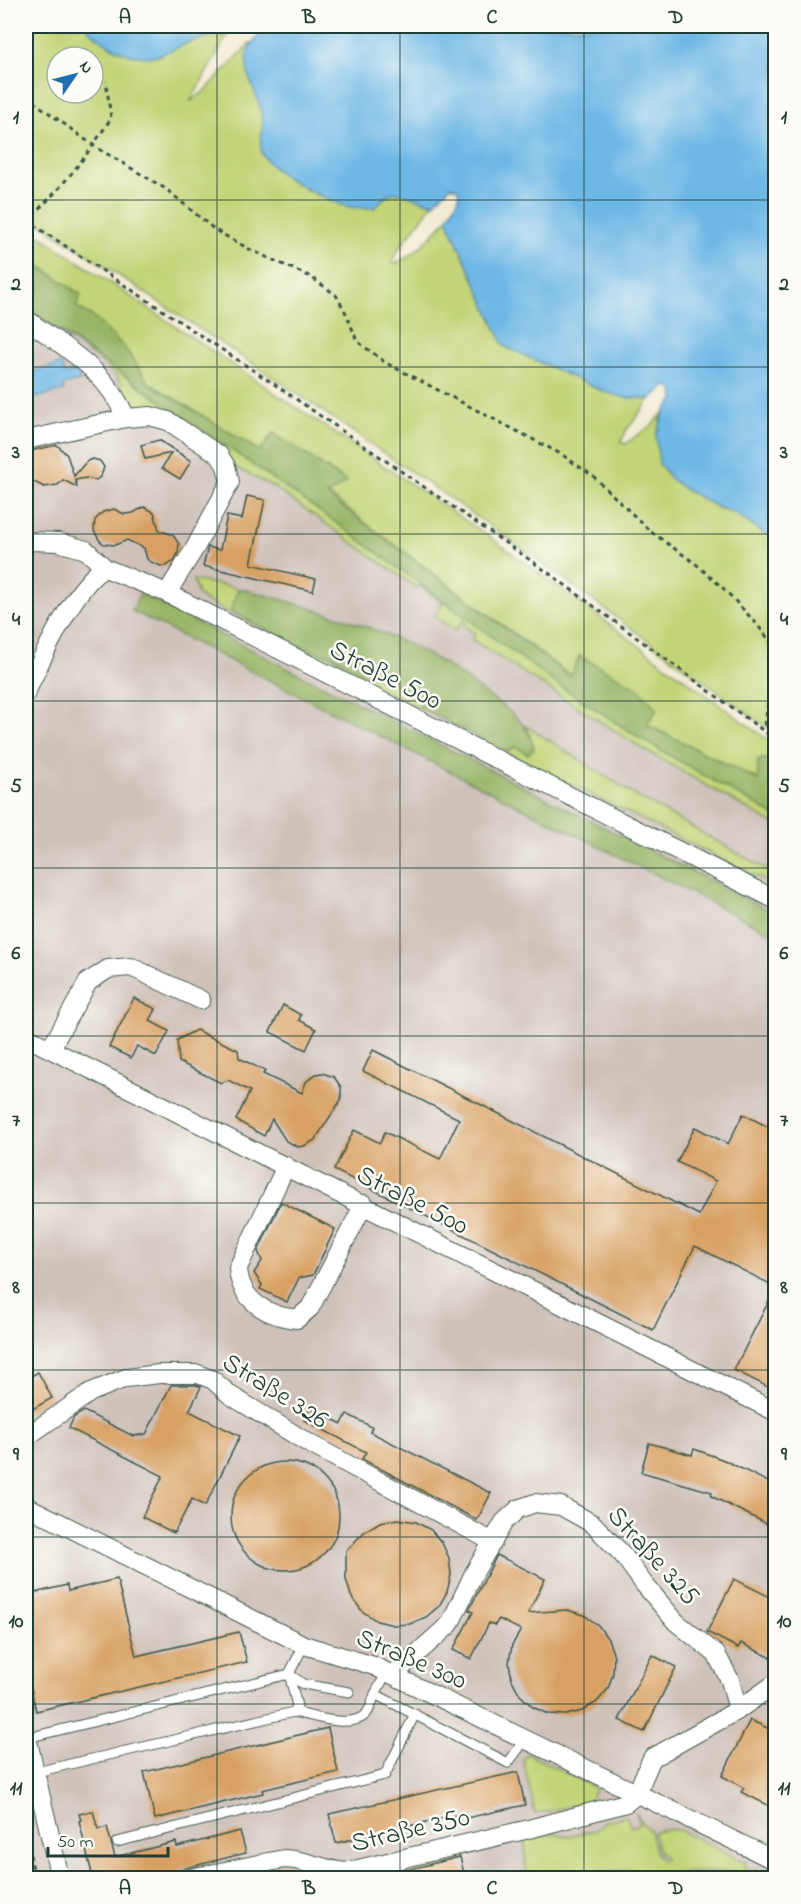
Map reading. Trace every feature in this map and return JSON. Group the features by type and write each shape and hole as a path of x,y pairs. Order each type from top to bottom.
{"street":[{"path":"26,320 96,371 110,387 126,418"},
{"path":"26,440 126,418 150,416 168,421 219,455 226,466 230,482 195,548 167,593"},
{"name":"Straße 500","path":"32,541 58,542 86,550 105,567 167,593 776,900"},
{"path":"26,693 75,598 96,572 105,567"},
{"path":"51,1048 88,982 108,969 131,967 201,1000"},
{"name":"Straße 500","path":"26,1036 776,1412"},
{"path":"286,1166 238,1268 238,1280 244,1294 270,1312 284,1318 297,1319 310,1308 364,1204"},
{"name":"Straße 326","path":"26,1437 91,1392 126,1378 159,1374 198,1374 213,1380 230,1395 310,1444 493,1542"},
{"name":"Straße 325","path":"390,1673 450,1624 474,1573 504,1522 518,1509 536,1503 561,1506 594,1524 623,1555 676,1622 716,1654 730,1680 738,1710"},
{"name":"Straße 300","path":"26,1506 304,1645 390,1673 636,1795 776,1861"},
{"path":"636,1795 652,1758 776,1686"},
{"path":"26,1735 60,1878"},
{"name":"Straße 350","path":"191,1878 284,1859 294,1859 345,1872 626,1803 636,1795"}],"lane":[{"path":"294,1712 297,1706 289,1674 304,1645"},
{"path":"36,1772 294,1712 319,1718 354,1722 367,1714 375,1694 390,1673"},
{"path":"26,1735 289,1674 303,1684 349,1692"},
{"path":"375,1694 507,1763 525,1740"},
{"path":"117,1842 385,1775 415,1714"}],"path":[{"path":"106,81 111,118 94,146 26,220 302,403 490,532 776,740"},
{"path":"26,96 94,146 166,189 216,230 251,250 311,277 336,295 357,341 378,357 561,454 593,476 650,531 696,564 724,589 770,641 774,655 770,699 765,725 759,729"},
{"path":"26,1837 35,1878"}],"shaded area":[{"path":"26,305 103,363 345,529 459,614 699,773 775,816 775,1878 26,1878"}],"green space":[{"path":"26,26 85,26 113,48 131,55 157,56 206,37 228,34 190,102 207,89 251,42 248,63 262,115 261,149 307,190 351,207 374,208 386,196 395,193 434,203 400,247 392,261 393,264 408,257 447,219 504,346 605,392 626,398 650,399 626,431 621,442 625,444 652,425 665,411 660,421 684,489 719,508 733,512 775,541 775,733 499,532 286,386 26,214"},
{"path":"26,229 39,235 487,535 775,745 775,758 758,760 759,780 647,725 579,656 571,676 327,494 347,482 273,433 260,451 149,383 116,341 96,321 76,307 81,295 26,256"},
{"path":"26,256 81,295 76,307 91,315 124,347 149,383 260,451 273,433 347,482 327,495 570,676 580,656 638,688 657,709 647,725 758,780 758,760 775,758 775,816 648,743 561,687 345,529 26,307"},
{"path":"26,307 345,529 561,687 648,743 775,816 775,825 643,749 472,640 475,634 464,626 466,623 463,621 455,631 434,616 443,603 420,586 417,588 275,488 233,466 138,405 128,397 111,370"},
{"path":"193,580 243,589 239,590 232,612 315,653 330,656 361,673 397,685 414,695 422,705 420,708 204,600 198,595"},
{"path":"243,589 365,626 412,646 447,665 514,715 531,738 534,748 528,754 516,747 506,752 420,708 422,705 417,698 403,688 363,674 330,654 315,653 232,612 231,608 237,591"},
{"path":"140,594 775,913 775,935 132,611"},
{"path":"525,725 638,797 775,874 775,886 506,752 531,735"},
{"path":"528,1754 596,1788 589,1802 535,1814 523,1759"},
{"path":"636,1812 650,1830 655,1852 662,1860 665,1857 658,1851 653,1832 672,1829 682,1831 746,1863 744,1867 753,1871 755,1869 767,1878 745,1878 745,1872 649,1873 648,1870 603,1871 545,1878 521,1878 526,1872 525,1840 556,1833 568,1836 596,1830 605,1821 626,1816 631,1827 640,1824"}],"water":[{"path":"85,26 242,26 230,32 190,42 149,57 119,50 100,39"},
{"path":"266,26 775,26 775,541 733,512 719,508 684,489 670,478 659,463 656,435 665,411 674,400 673,389 667,386 650,399 626,398 605,392 504,346 447,219 459,198 458,189 451,186 434,203 395,193 386,196 374,208 351,207 314,193 286,177 265,159 261,150 262,113 249,78 247,56 250,47"},
{"path":"62,364 64,374 78,371 80,381 63,385 64,391 26,400 26,373"}],"building":[{"path":"159,440 191,461 180,479 162,468 171,453 145,459 141,445"},
{"path":"57,445 67,455 74,476 87,461 93,459 100,461 104,467 101,476 96,480 86,478 75,480 77,487 63,480 58,485 44,487 32,481 26,470 27,455 30,451"},
{"path":"247,496 265,500 251,564 316,579 313,591 203,566 208,547 220,550 227,516 242,519"},
{"path":"144,507 154,512 159,530 173,535 179,544 174,561 166,566 151,562 147,559 144,548 127,540 115,545 104,544 94,531 95,520 103,512 114,509 124,514 133,513"},
{"path":"134,998 156,1009 150,1021 169,1031 156,1056 137,1046 131,1058 109,1047"},
{"path":"283,1005 301,1015 299,1020 316,1029 306,1050 270,1032"},
{"path":"196,1030 238,1050 239,1058 265,1071 263,1074 302,1093 306,1082 316,1074 322,1073 334,1077 341,1087 341,1100 315,1140 298,1147 286,1141 272,1119 264,1136 236,1120 250,1091 228,1080 221,1083 179,1062 177,1040"},
{"path":"373,1050 699,1215 716,1181 677,1162 695,1127 728,1144 743,1114 776,1131 776,1287 695,1246 653,1330 334,1170 354,1130 380,1143 385,1132 440,1159 459,1119 363,1071"},
{"path":"281,1202 335,1229 313,1275 299,1278 287,1302 260,1289 262,1285 254,1273 262,1261 258,1251"},
{"path":"776,1287 776,1391 734,1370"},
{"path":"38,1372 52,1398 26,1413 26,1379"},
{"path":"171,1385 201,1387 189,1411 240,1436 205,1506 192,1499 174,1533 142,1517 163,1476 69,1428 74,1417 84,1411 133,1436 146,1434"},
{"path":"310,1408 342,1424 347,1414 372,1427 370,1432 491,1493 477,1520 362,1459 366,1452 304,1420"},
{"path":"649,1443 692,1455 694,1449 724,1460 776,1486 776,1507 767,1524 711,1496 712,1492 641,1472"},
{"path":"285,1462 306,1466 323,1478 335,1495 339,1516 335,1537 323,1554 306,1566 285,1570 264,1566 247,1554 235,1537 231,1516 235,1495 247,1478 264,1466"},
{"path":"398,1519 416,1522 431,1530 442,1543 449,1558 451,1575 447,1592 439,1606 426,1617 410,1624 394,1625 377,1621 362,1611 351,1596 346,1579 346,1551 365,1531 380,1522"},
{"path":"497,1555 545,1579 528,1613 567,1610 584,1615 598,1625 608,1639 614,1656 613,1673 608,1689 597,1702 582,1711 566,1715 548,1714 533,1707 520,1695 512,1680 509,1663 512,1645 521,1630 499,1619 495,1625 489,1623 471,1659 453,1650 473,1612 469,1610"},
{"path":"117,1579 136,1656 239,1632 247,1662 36,1711 26,1665 26,1595 67,1585 68,1591"},
{"path":"734,1579 776,1600 776,1660 741,1643 738,1648 707,1632"},
{"path":"652,1655 676,1667 644,1732 619,1720"},
{"path":"750,1720 776,1732 776,1809 741,1792 744,1788 722,1776"},
{"path":"328,1728 338,1772 155,1819 144,1772"},
{"path":"518,1772 525,1805 467,1818 465,1813 336,1843 329,1814"},
{"path":"93,1811 98,1829 107,1827 115,1857 176,1842 177,1847 240,1831 246,1853 181,1869 180,1875 166,1878 93,1878 79,1814"},
{"path":"460,1857 465,1878 391,1878 390,1874"}]}
